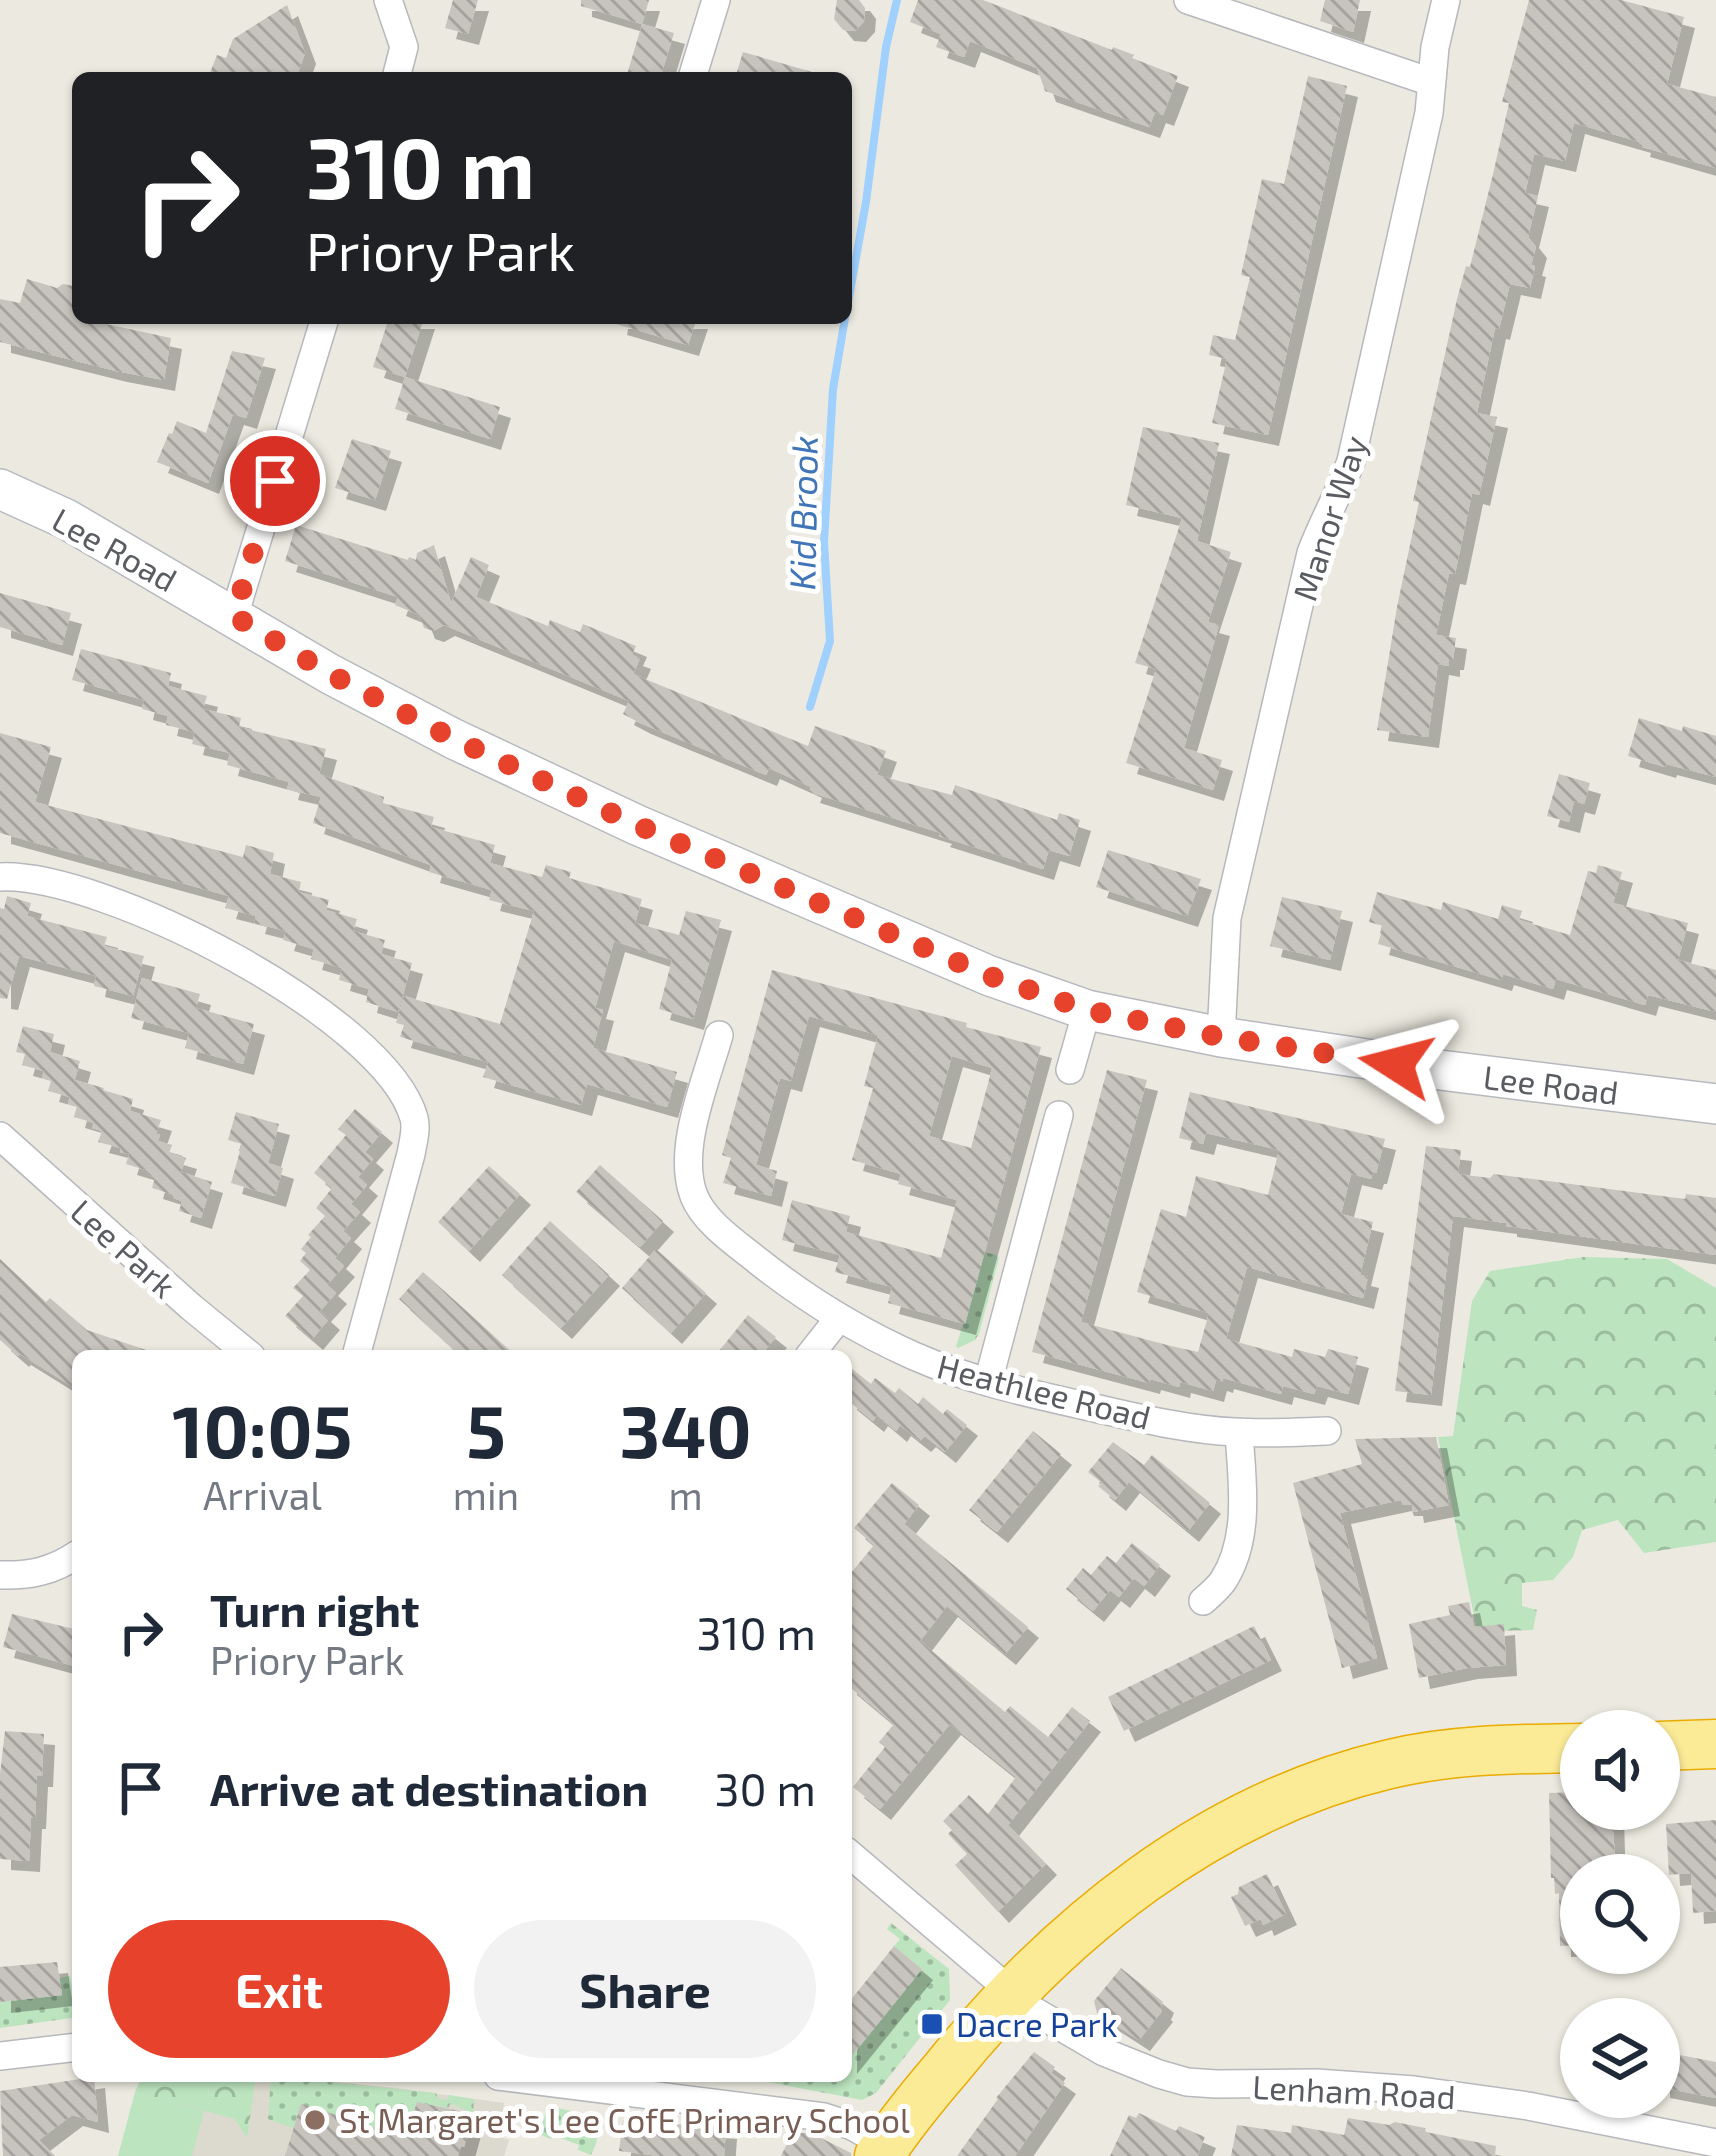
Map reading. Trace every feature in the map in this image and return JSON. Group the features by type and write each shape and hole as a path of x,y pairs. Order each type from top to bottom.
{"highway":[{"path":"1680,1745 1716,1744"},
{"path":"883,2151 939,2076 1012,1992 1072,1934 1157,1870 1235,1822 1288,1797 1393,1763 1480,1751 1560,1749"}],"main road":[{"name":"Lee Road","path":"0,489 66,519 330,674 608,812 944,958 1087,1010 1221,1037 1440,1070 1716,1104"}],"street":[{"path":"388,0 404,47 398,72"},
{"path":"694,72 716,0"},
{"path":"1188,0 1431,82"},
{"name":"Manor Way","path":"1221,1037 1227,918 1312,553 1351,460 1429,113 1435,47 1446,0"},
{"path":"234,616 323,324"},
{"path":"0,877 42,880 119,905 233,957 322,1012 403,1093 416,1122 411,1154 358,1350"},
{"path":"1070,1070 1087,1010"},
{"name":"Heathlee Road","path":"719,1035 692,1131 688,1166 694,1199 738,1245 794,1290 916,1357 988,1382 1126,1415 1239,1433 1327,1431"},
{"path":"988,1382 1058,1115"},
{"name":"Lee Park","path":"0,1136 237,1350"},
{"path":"813,1350 839,1318"},
{"path":"1203,1601 1222,1582 1239,1546 1243,1498 1239,1433"},
{"path":"0,1575 30,1575 72,1557"},
{"path":"852,1856 1012,1992"},
{"name":"Lenham Road","path":"1012,1992 1034,2011 1104,2052 1187,2083 1414,2090 1528,2106 1716,2143"},
{"path":"0,2056 72,2048"},
{"path":"547,2082 824,2116 852,2126 883,2151"}],"shaded area":[{"name":"St Margaret's Lee CofE Primary School","path":"140,2082 336,2082 504,2103 501,2137 509,2140 504,2156 118,2156"}],"green space":[{"path":"984,1252 999,1258 979,1334 958,1348 956,1347"},
{"path":"1583,1257 1667,1259 1716,1288 1716,1542 1644,1553 1618,1520 1582,1530 1573,1557 1553,1580 1522,1583 1522,1606 1537,1610 1533,1630 1487,1631 1476,1626 1438,1437 1453,1436 1472,1301 1490,1271"},
{"path":"891,1923 949,1969 950,2000 876,2093 862,2100 768,2082 852,2082 852,2056 922,1969 894,1946 900,1939 887,1929"},
{"path":"70,1976 72,2018 0,2028 0,2002 61,1995 59,1978"},
{"path":"139,2082 255,2082 247,2138 235,2119 135,2092"},
{"path":"271,2082 329,2082 436,2093 438,2099 447,2100 449,2095 474,2099 473,2114 451,2103 448,2108 436,2108 417,2102 401,2153 301,2105 293,2128 268,2119"},
{"path":"135,2092 204,2111 192,2156 118,2156"},
{"path":"554,2107 601,2118 591,2155 578,2150 579,2145 539,2134 546,2112"}],"building":[{"path":"453,0 478,0 468,34 445,28"},
{"path":"581,0 649,0 642,24 581,6"},
{"path":"837,0 859,0 865,8 864,21 855,31 843,30 834,19"},
{"path":"918,0 983,0 1178,76 1163,115 1155,112 1149,127 1045,91 1037,68 970,41 964,57 936,47 941,34 910,22"},
{"path":"1325,0 1360,0 1353,32 1320,21"},
{"path":"1529,0 1621,0 1684,17 1667,84 1716,97 1716,168 1574,123 1565,161 1534,154 1525,193 1538,196 1528,237 1536,247 1531,265 1535,266 1530,288 1510,284 1499,329 1495,328 1477,413 1497,417 1479,495 1472,493 1455,574 1449,573 1436,635 1456,638 1453,659 1449,666 1438,664 1428,737 1377,730 1419,502 1413,501 1457,299 1466,266 1470,267 1493,174 1509,103 1502,102"},
{"path":"287,5 305,53 298,72 210,72 217,55 226,58 233,39"},
{"path":"642,24 674,33 662,72 628,72"},
{"path":"743,52 812,72 737,72"},
{"path":"1308,76 1347,86 1268,435 1212,423 1227,359 1209,355 1213,335 1235,340 1250,277 1241,275 1262,179 1284,184"},
{"path":"27,279 57,288 72,286 72,324 106,324 171,338 164,380 0,342 0,299 20,303"},
{"path":"387,324 422,324 405,377 373,367"},
{"path":"616,324 695,324 688,345"},
{"path":"232,351 265,358 246,418 233,414 208,483 157,462 177,421 206,433"},
{"path":"405,377 500,407 490,439 395,409"},
{"path":"1143,427 1219,443 1197,541 1231,552 1208,622 1219,625 1184,748 1222,760 1213,790 1126,763 1156,669 1135,663 1182,518 1126,505"},
{"path":"352,439 391,451 375,500 335,488"},
{"path":"296,525 408,560 416,560 417,553 434,545 451,603 471,557 489,565 476,597 548,626 550,620 580,632 583,624 636,646 632,655 640,658 633,674 808,746 815,726 886,751 877,775 952,795 955,785 1057,820 1059,813 1080,820 1069,856 1049,850 1043,869 809,792 811,787 769,768 766,775 640,723 623,714 629,701 444,625 433,631 424,628 419,615 395,605 398,597 285,561"},
{"path":"0,593 71,613 62,645 0,627"},
{"path":"81,649 171,673 168,686 207,696 203,709 241,718 239,727 326,749 319,774 384,797 383,803 434,817 431,827 495,845 490,863 542,877 546,865 571,872 569,878 642,899 635,923 679,935 686,911 721,920 693,1019 659,1009 672,960 614,941 595,1008 603,1010 593,1048 677,1072 667,1107 587,1084 581,1105 483,1077 488,1062 400,1037 404,1025 396,1023 404,996 500,1024 534,911 489,900 492,890 429,872 431,865 313,823 321,797 287,789 289,782 227,765 230,753 192,744 195,732 166,725 168,716 142,709 144,700 72,680"},
{"path":"1639,718 1716,736 1716,777 1628,756"},
{"path":"0,733 51,747 35,802 243,857 246,845 274,853 270,874 301,882 299,892 329,900 326,910 357,919 353,931 385,940 381,954 412,963 398,1012 366,1002 369,989 339,980 342,968 311,959 314,949 283,940 286,931 254,923 256,916 225,908 229,896 0,833"},
{"path":"1559,774 1590,783 1584,804 1574,801 1569,822 1547,816"},
{"path":"1108,850 1201,879 1187,916 1096,887"},
{"path":"1598,865 1622,872 1613,903 1688,923 1678,960 1716,970 1716,1012 1648,995 1645,1005 1556,979 1553,989 1503,974 1501,980 1378,944 1383,926 1369,922 1377,892 1441,910 1443,902 1498,919 1502,905 1522,911 1519,920 1570,935 1588,871 1596,873"},
{"path":"7,896 31,903 27,916 107,937 104,946 144,956 133,996 94,986 96,976 19,956 7,999 0,998 0,908 4,909"},
{"path":"1282,897 1342,911 1330,960 1270,946"},
{"path":"772,970 1041,1047 965,1324 888,1303 892,1287 835,1272 840,1255 782,1240 792,1200 850,1216 846,1232 941,1258 957,1200 898,1184 901,1174 852,1160 873,1088 864,1086 878,1035 809,1016 791,1081 780,1078 756,1165 777,1171 771,1196 723,1183 731,1158 722,1155","holes":["952,1056 992,1068 971,1148 929,1136"]},
{"path":"142,978 200,994 196,1008 254,1024 243,1064 185,1048 189,1033 131,1018"},
{"path":"23,1026 54,1034 50,1052 80,1061 71,1093 75,1080 104,1088 133,1099 130,1111 161,1120 158,1141 172,1145 169,1153 186,1158 181,1172 212,1182 201,1218 179,1211 182,1201 174,1195 152,1188 155,1177 126,1164 129,1154 120,1152 121,1148 98,1142 102,1131 74,1117 77,1106 68,1104 70,1097 48,1091 51,1081 42,1078 44,1071 22,1065 25,1054 16,1052"},
{"path":"1107,1070 1147,1080 1081,1322 1167,1345 1198,1352 1209,1313 1137,1292 1161,1209 1186,1217 1196,1176 1268,1195 1279,1150 1206,1133 1203,1144 1179,1138 1190,1092 1385,1139 1371,1179 1351,1174 1341,1214 1373,1222 1360,1275 1368,1277 1363,1298 1247,1267 1226,1339 1292,1357 1294,1349 1325,1357 1328,1349 1358,1357 1348,1394 1317,1386 1314,1394 1283,1386 1281,1394 1223,1378 1216,1380 1213,1391 1180,1382 1179,1387 1032,1352"},
{"path":"355,1109 382,1132 365,1152 373,1159 358,1177 367,1185 351,1204 360,1212 343,1231 351,1238 335,1258 344,1266 327,1285 336,1293 320,1311 329,1319 312,1339 285,1316 303,1296 293,1288 310,1270 300,1261 306,1253 301,1249 325,1216 316,1208 332,1188 314,1173 346,1135 338,1129"},
{"path":"236,1112 279,1124 268,1163 283,1168 275,1196 231,1183 242,1144 228,1140"},
{"path":"1426,1146 1461,1150 1458,1174 1490,1178 1494,1174 1685,1199 1686,1194 1716,1198 1716,1255 1453,1216 1431,1395 1395,1391"},
{"path":"600,1165 663,1221 640,1247 576,1192"},
{"path":"489,1166 520,1194 469,1251 438,1222"},
{"path":"550,1221 609,1275 561,1328 502,1275"},
{"path":"656,1249 706,1293 671,1333 622,1288"},
{"path":"0,1259 46,1302 50,1298 87,1330 146,1350 72,1350 72,1386 18,1356 0,1340"},
{"path":"423,1272 509,1350 455,1350 399,1299"},
{"path":"748,1315 776,1337 765,1350 720,1350"},
{"path":"852,1369 871,1384 875,1378 895,1393 899,1388 918,1404 923,1397 943,1414 947,1409 967,1425 945,1452 900,1425 896,1431 877,1415 873,1421 852,1404"},
{"path":"1033,1431 1061,1454 997,1532 969,1510"},
{"path":"1436,1437 1449,1505 1413,1512 1412,1505 1403,1505 1401,1500 1340,1513 1377,1658 1342,1668 1293,1483 1362,1464 1355,1439"},
{"path":"1113,1442 1144,1465 1152,1455 1210,1503 1188,1531 1129,1482 1115,1500 1098,1486 1102,1483 1088,1472"},
{"path":"892,1483 919,1505 904,1524 1028,1627 1005,1654 947,1606 920,1641 1005,1712 1010,1706 1048,1737 1072,1707 1090,1721 1008,1825 1046,1864 998,1912 955,1865 967,1854 948,1834 952,1830 943,1821 969,1795 988,1814 1016,1777 950,1724 880,1809 853,1787 885,1747 879,1742 894,1724 852,1689 852,1572 874,1545 854,1528"},
{"path":"1132,1543 1160,1565 1144,1586 1134,1578 1119,1597 1110,1590 1093,1611 1066,1589 1083,1568 1091,1575 1107,1556 1116,1563"},
{"path":"1469,1602 1474,1627 1504,1624 1506,1665 1419,1678 1409,1624 1450,1615 1448,1606"},
{"path":"12,1614 72,1629 72,1665 3,1647"},
{"path":"1254,1626 1271,1660 1124,1731 1108,1697"},
{"path":"5,1731 44,1734 29,1861 0,1859"},
{"path":"1549,1793 1560,1793 1560,1830 1614,1830 1614,1854 1560,1854 1560,1946 1559,1893 1555,1894 1551,1878"},
{"path":"1716,1820 1716,1911 1693,1913 1691,1873 1680,1874 1680,1854 1668,1854 1666,1830 1680,1830 1680,1823"},
{"path":"1267,1874 1286,1914 1263,1925 1261,1919 1245,1926 1231,1897 1239,1887"},
{"path":"894,1946 922,1969 852,2056 852,1998"},
{"path":"57,1962 62,1995 0,2002 0,1967"},
{"path":"1121,1968 1163,2002 1162,2011 1139,2040 1097,2013 1094,2001"},
{"path":"1034,2052 1055,2067 1051,2073 1065,2083 1015,2156 957,2156 996,2098"},
{"path":"1680,2055 1716,2062 1716,2098 1680,2091"},
{"path":"72,2080 94,2082 98,2122 72,2115 39,2140 55,2156 3,2156 0,2091"},
{"path":"417,2102 473,2114 458,2156 285,2156 301,2104 406,2137"},
{"path":"1139,2113 1176,2131 1179,2126 1205,2137 1197,2156 1110,2156 1129,2115 1136,2118"},
{"path":"1348,2118 1395,2122 1496,2146 1495,2156 1231,2156 1237,2125 1291,2133 1292,2125 1344,2135"},
{"path":"623,2120 726,2128 724,2156 619,2151"},
{"path":"792,2133 811,2133 851,2156 781,2156"}],"waterway":[{"name":"Kid Brook","path":"852,280 897,0"},
{"name":"Kid Brook","path":"810,707 830,641 824,542 833,389 844,324"}],"place":[{"name":"Dacre Park","path":"932,2024"},
{"name":"St Margaret's Lee CofE Primary School","path":"315,2120"}],"route":[{"path":"275,481 234,616 330,674 454,739 637,825 944,958 1087,1010 1396,1064"}]}
